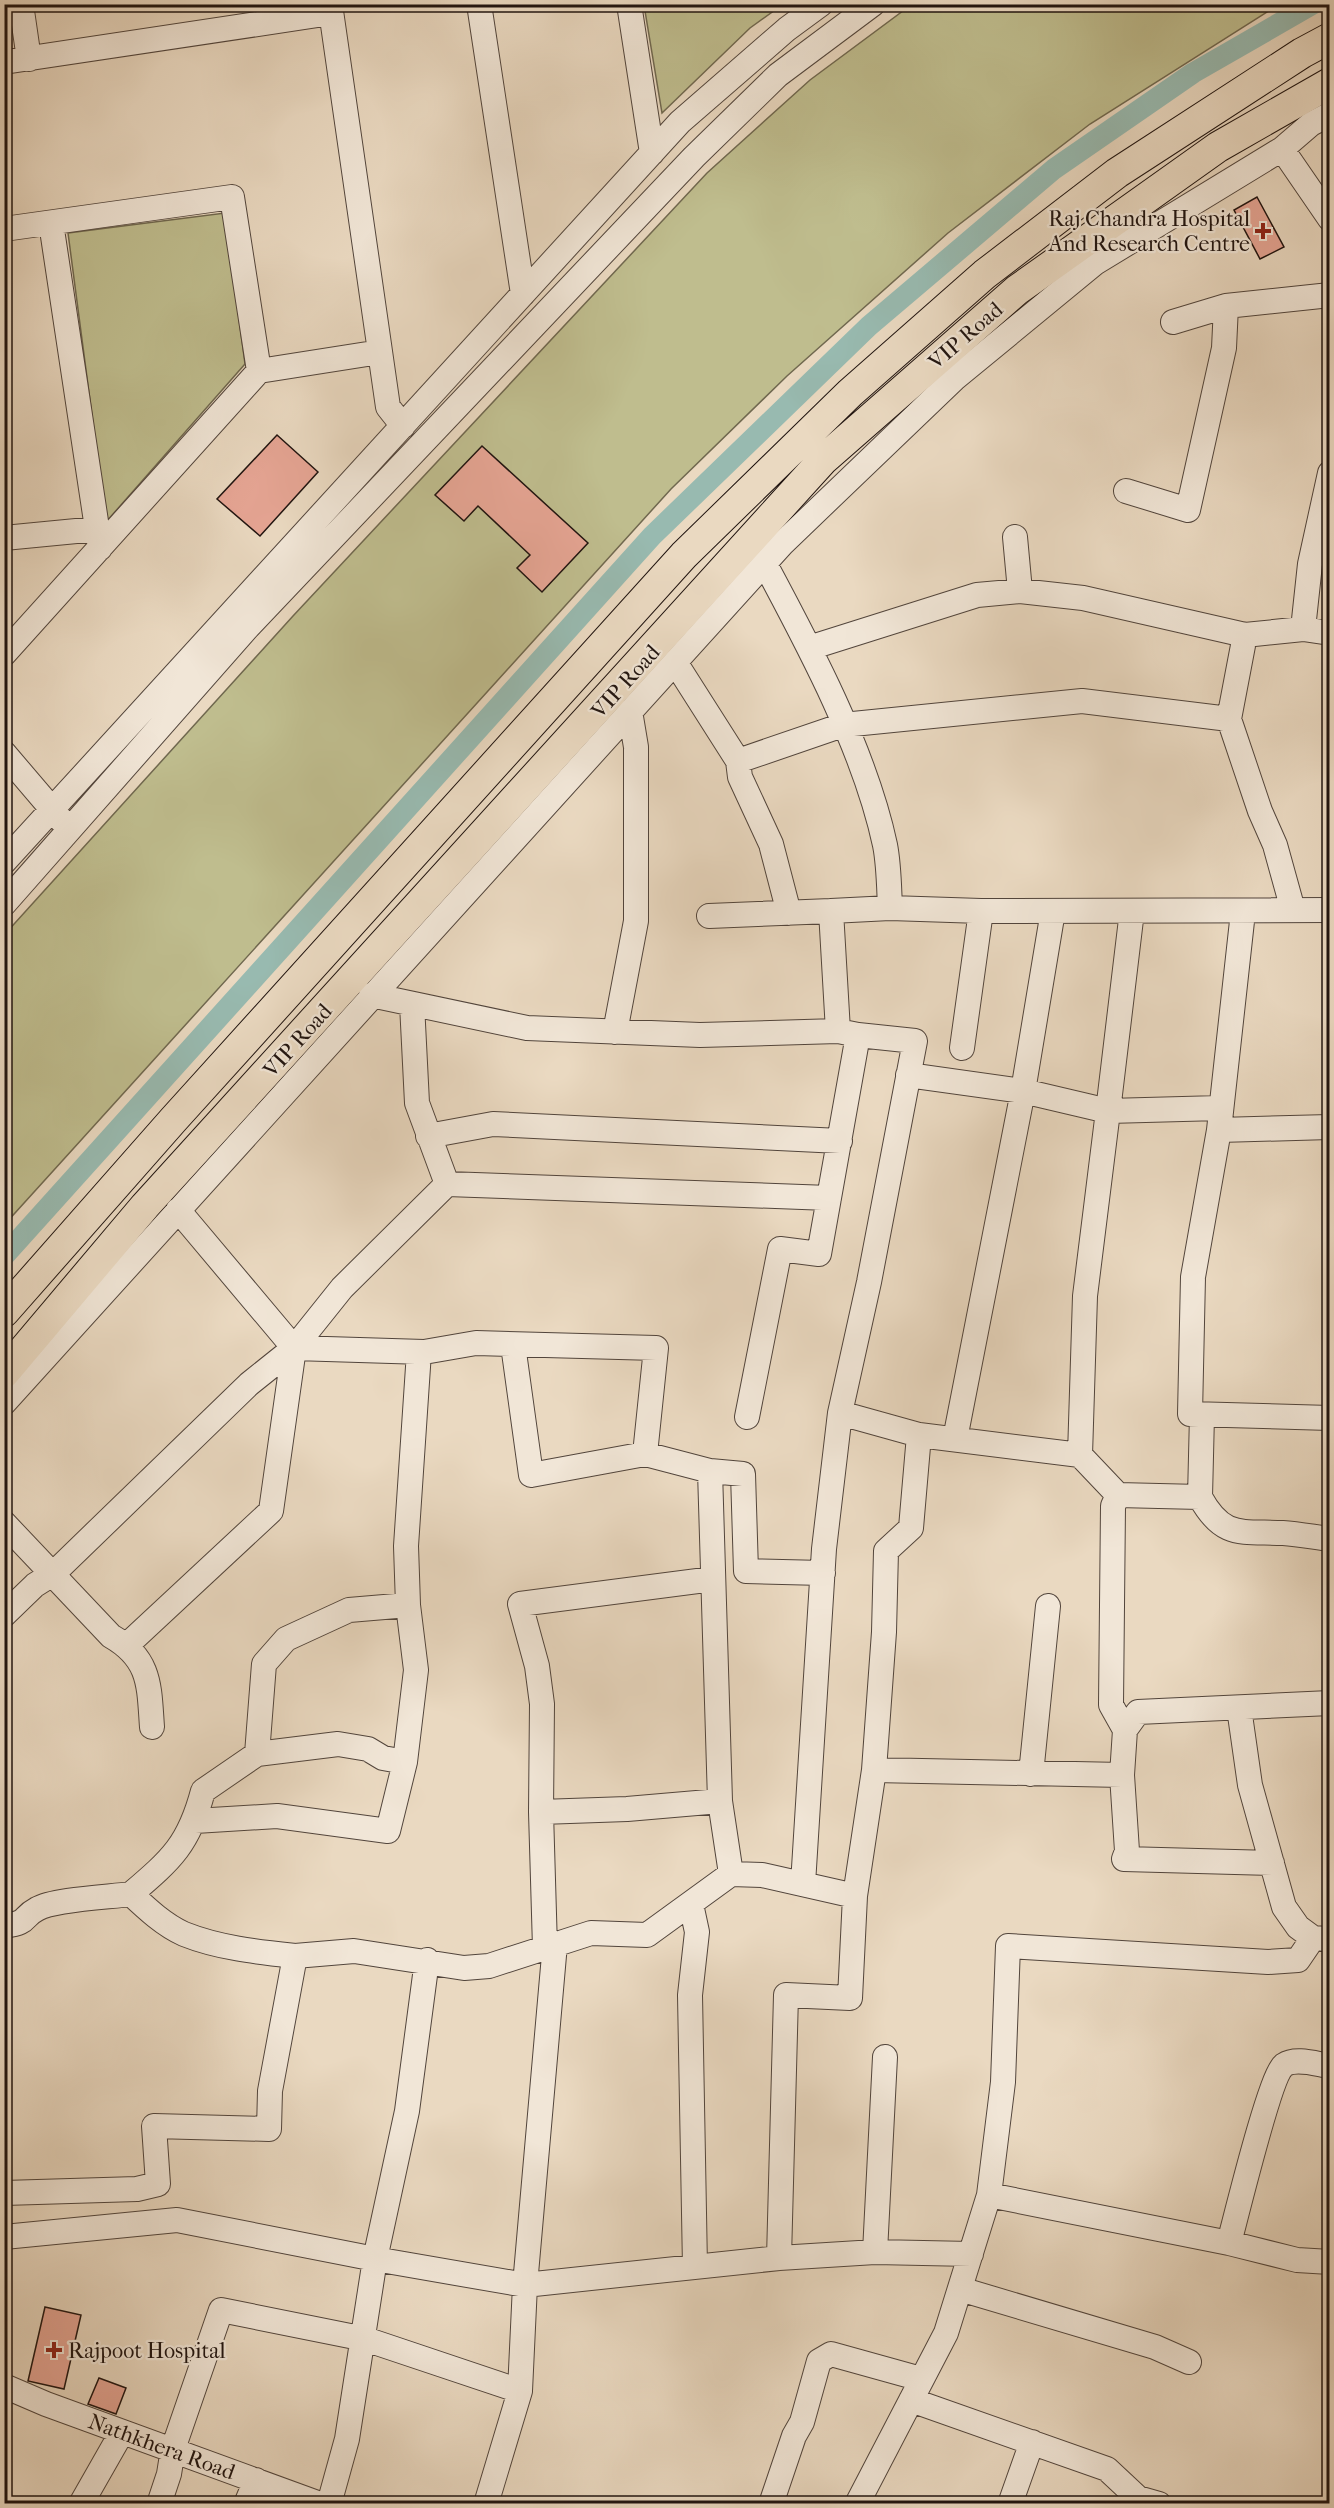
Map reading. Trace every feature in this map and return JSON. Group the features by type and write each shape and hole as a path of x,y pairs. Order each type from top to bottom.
{"main road":[{"name":"VIP Road","path":"4,1312 174,1119 684,555 850,393 986,274 1117,173 1302,53 1329,38"},
{"name":"VIP Road","path":"4,1373 145,1206 728,568 823,460 1017,290 1218,147 1329,83"}],"street":[{"path":"21,4 29,59"},
{"path":"479,4 524,294"},
{"path":"629,4 652,153"},
{"path":"4,862 652,153 698,107 787,29 821,4"},
{"path":"4,904 248,627 694,157 778,75 873,4"},
{"path":"4,62 331,9 388,407 403,426"},
{"name":"VIP Road","path":"4,1402 783,543 954,378 1095,263 1282,149 1311,124 1329,114"},
{"path":"1282,149 1329,219"},
{"path":"4,229 232,197 259,371"},
{"path":"51,223 99,538"},
{"path":"1173,322 1226,306 1329,295"},
{"path":"1126,491 1188,510 1224,348 1226,306"},
{"path":"4,654 99,538 259,371 380,352"},
{"path":"1303,629 1310,564 1329,473"},
{"path":"1016,537 1020,591"},
{"path":"4,538 99,538"},
{"path":"765,564 809,648 869,788 885,846 890,908"},
{"path":"809,648 977,595 1020,591 1083,598 1245,635 1303,629 1329,633"},
{"path":"1245,635 1229,720 1260,811 1275,845 1293,910"},
{"path":"675,662 738,761 740,777 771,844 789,913"},
{"path":"738,761 843,725 1082,701 1229,720"},
{"path":"615,1032 636,921 636,747 630,711"},
{"path":"4,753 51,811 70,829"},
{"path":"709,916 890,908 981,911 1329,910"},
{"path":"747,1417 780,1249 819,1254 840,1141 848,1033 831,911"},
{"path":"962,1048 981,911"},
{"path":"955,1439 1023,1091 1053,911"},
{"path":"1080,1455 1084,1296 1132,911"},
{"path":"1243,912 1220,1119 1193,1277 1190,1414 1329,1418"},
{"path":"371,995 527,1028 700,1035 848,1033 915,1041 869,1281 840,1413 823,1573 803,1884"},
{"path":"412,1004 417,1103 447,1184"},
{"path":"908,1075 1023,1091 1108,1111 1329,1127"},
{"path":"428,1136 493,1124 840,1141"},
{"path":"4,1615 35,1585 54,1573 249,1384 294,1348 342,1288 447,1184 829,1198"},
{"path":"127,1645 271,1511 294,1348 178,1210"},
{"path":"294,1348 419,1352 476,1343 656,1348 645,1454"},
{"path":"513,1345 531,1475 645,1454 710,1471 743,1473 746,1571 823,1573"},
{"path":"195,1821 277,1816 388,1832 405,1762 416,1670 408,1605 406,1546 419,1352"},
{"path":"840,1413 919,1435 1080,1455 1119,1495 1200,1497"},
{"path":"1202,1414 1200,1497 1210,1516 1234,1532 1280,1533 1329,1539"},
{"path":"779,2258 786,1995 850,1998 855,1896 874,1770 884,1632 886,1551 910,1528 919,1435"},
{"path":"710,1471 720,1802 731,1874"},
{"path":"1119,1495 1113,1506 1111,1705 1125,1730"},
{"path":"4,1523 54,1573 111,1636 127,1645 148,1675 152,1727"},
{"path":"486,2504 520,2391 525,2284 550,1946 541,1812 542,1704 537,1666 520,1604 713,1578"},
{"path":"257,1754 264,1664 286,1639 349,1610 408,1605"},
{"path":"1031,1774 1048,1606"},
{"path":"1272,1863 1124,1858 1127,1851 1122,1775 1125,1730 1138,1712 1329,1703"},
{"path":"857,2504 946,2333 989,2195 1003,2082 1008,1946 1269,1962 1298,1960 1321,1939 1298,1928 1284,1908 1250,1785 1239,1708"},
{"path":"4,1926 23,1923 36,1909 74,1900 131,1894 171,1861 195,1821 203,1791 257,1754 338,1744 368,1749 383,1758 405,1762"},
{"path":"874,1770 1122,1775"},
{"path":"541,1812 627,1809 720,1802"},
{"path":"131,1894 156,1917 183,1934 243,1951 295,1956 354,1951 427,1960 464,1968 489,1966 591,1934 647,1935 731,1874 762,1875 855,1896"},
{"path":"691,1904 697,1932 690,1995 695,2267"},
{"path":"4,2193 137,2189 159,2184 154,2127 269,2129 270,2091 295,1956"},
{"path":"329,2504 347,2439 364,2339 364,2319 407,2111 427,1960"},
{"path":"875,2252 885,2057"},
{"path":"1229,2243 1270,2095 1281,2067 1289,2062 1304,2061 1329,2066"},
{"path":"989,2195 1229,2243 1297,2260 1329,2262"},
{"path":"4,2237 177,2220 375,2259 525,2284 779,2258 875,2252 970,2254"},
{"path":"960,2289 1155,2347 1190,2362"},
{"path":"159,2504 174,2451 221,2310 364,2339 520,2391"},
{"path":"771,2504 794,2436 802,2422 819,2361 831,2354 1032,2442 1107,2469 1138,2498 1159,2504"},
{"name":"Nathkhera Road","path":"7,2392 320,2504"},
{"path":"81,2504 122,2432"},
{"path":"1010,2504 1032,2442"},
{"path":"246,2504 256,2480"}],"shaded area":[{"path":"644,4 782,5 750,28 662,113"},
{"path":"911,5 1278,5 1090,124 948,233 787,376 671,489 5,1224 5,934 293,616 707,173 810,80"},
{"path":"225,213 245,364 106,522 68,233"}],"building":[{"path":"1257,197 1284,247 1260,259 1234,210"},
{"path":"277,435 318,472 260,536 217,499"},
{"path":"482,446 588,543 542,592 517,568 530,555 478,506 464,521 435,495"},
{"path":"45,2307 81,2315 64,2389 28,2381"},
{"path":"99,2378 126,2388 116,2414 88,2404"}],"waterway":[{"path":"4,1256 652,536 869,326 1054,169 1193,73 1313,4"}],"place":[{"name":"Raj Chandra Hospital And Research Centre","path":"1263,231"},
{"name":"Rajpoot Hospital","path":"54,2350"}]}
